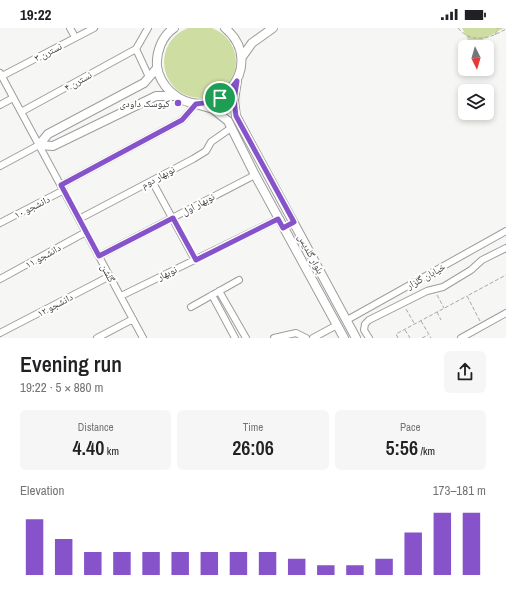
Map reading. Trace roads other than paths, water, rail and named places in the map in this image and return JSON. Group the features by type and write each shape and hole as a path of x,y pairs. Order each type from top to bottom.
{"main road":[{"path":"165,28 158,53 157,68 164,84 175,96"},
{"path":"163,39 174,28"},
{"path":"225,28 234,37 239,46 242,57"},
{"path":"242,57 252,43 273,28"},
{"name":"بلوار گلدیس","path":"242,57 241,70 237,81 234,100 236,116 356,338"},
{"path":"39,145 48,134 144,83 157,68"},
{"path":"196,104 208,103 220,98 230,91 237,81"},
{"path":"39,145 53,146 156,96 175,96"},
{"name":"بلوار گلدیس","path":"175,96 185,101 213,109 228,121 278,219 344,338"},
{"path":"283,228 294,222"},
{"path":"337,325 347,320"}],"street":[{"path":"70,28 75,38"},
{"name":"نسترن ۳","path":"1,74 94,28"},
{"path":"148,28 136,49 149,77"},
{"name":"نسترن ۴","path":"21,112 136,49"},
{"name":"گلشن","path":"1,74 143,338"},
{"path":"0,105 14,98"},
{"name":"دانشجو ۱۰","path":"0,223 182,120 196,104"},
{"name":"نوبهار دوم","path":"79,219 206,151 211,142 231,128"},
{"path":"0,166 39,145"},
{"name":"نوبهار اول","path":"99,256 255,175"},
{"path":"152,181 196,260"},
{"name":"نوبهار","path":"121,296 278,219"},
{"name":"خیابان گلزار","path":"347,320 506,231"},
{"name":"دانشجو ۱۱","path":"0,279 86,232"},
{"path":"369,338 364,330 365,324 403,303 434,289 443,287 471,270 482,260 506,248"},
{"name":"دانشجو ۱۲","path":"0,334 110,276"},
{"path":"191,306 239,280"},
{"path":"219,291 246,338"},
{"path":"212,295 235,338"},
{"path":"461,338 506,313"},
{"path":"97,338 133,319"},
{"path":"313,338 337,325"},
{"path":"274,338 296,333 306,338"}],"place":[{"name":"کیوسک داودی","path":"178,103"}]}
